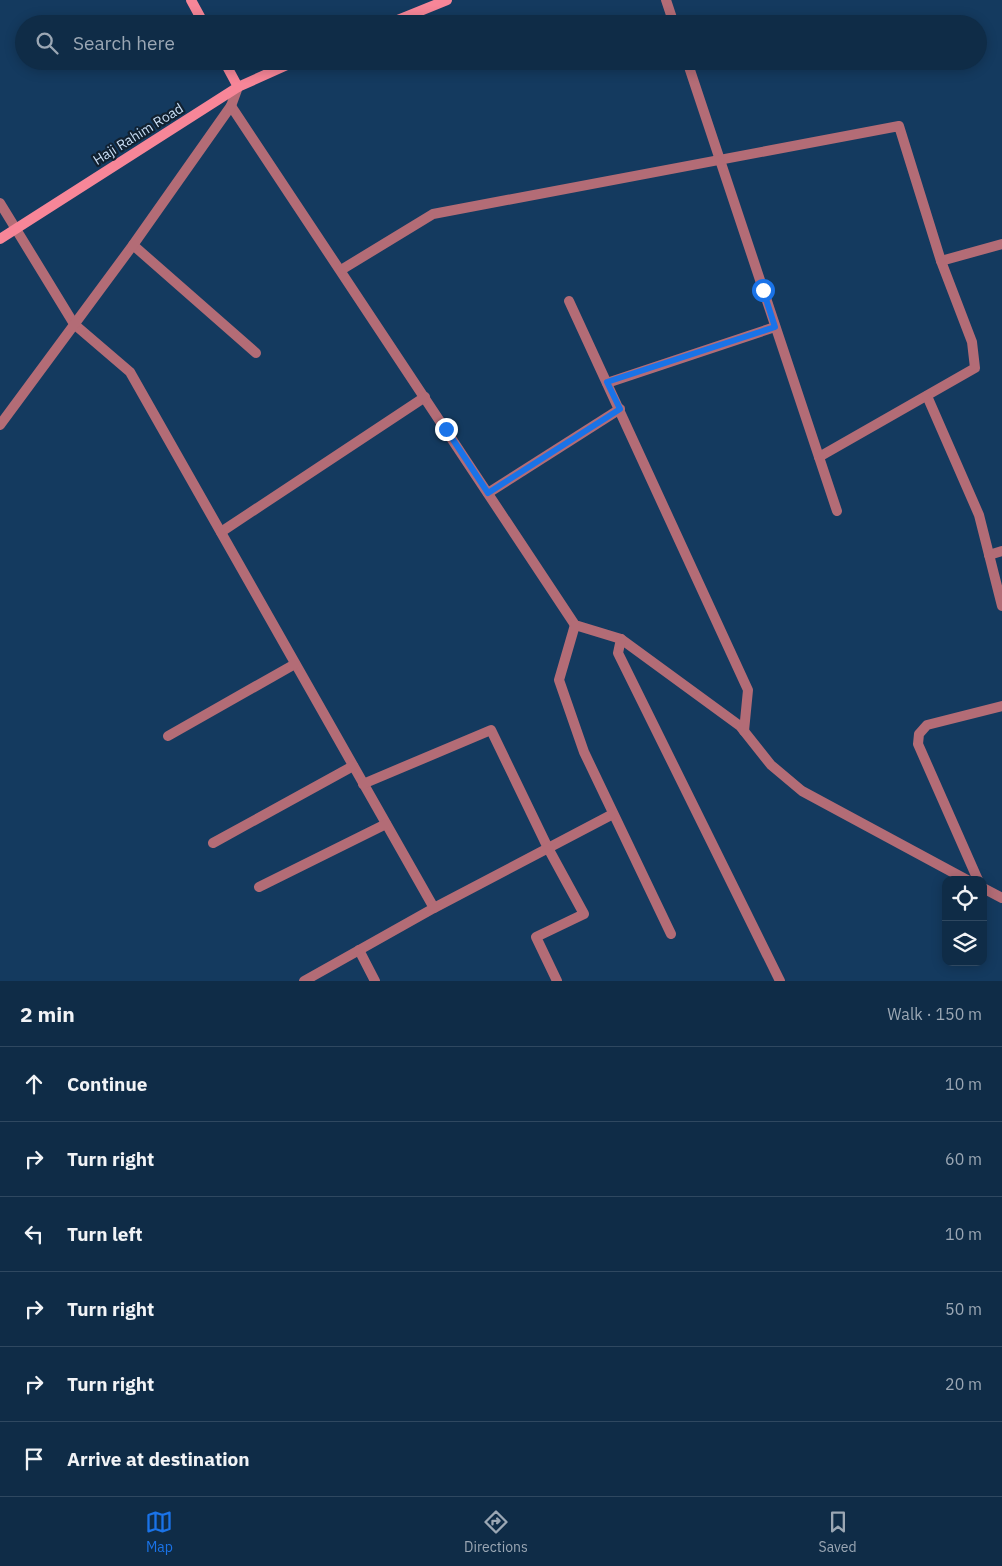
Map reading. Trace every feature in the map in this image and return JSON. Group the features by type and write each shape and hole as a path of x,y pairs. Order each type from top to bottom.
{"main road":[{"path":"191,0 199,15"},
{"path":"410,15 447,0"},
{"path":"229,70 238,87"},
{"name":"Haji Rahim Road","path":"0,238 238,87 276,70"}],"street":[{"path":"666,0 671,15"},
{"path":"690,70 836,511"},
{"path":"0,425 133,245 231,106 238,87"},
{"path":"231,106 575,625 621,639 740,726 771,765 802,791 960,876"},
{"path":"341,270 433,214 899,126 941,261 972,342 976,368 818,457"},
{"path":"0,203 74,324 130,372 434,908"},
{"path":"941,261 1002,244"},
{"path":"133,245 256,353"},
{"path":"569,301 748,690 744,732"},
{"path":"607,382 775,327"},
{"path":"927,396 979,515 1002,606"},
{"path":"220,532 425,397"},
{"path":"488,493 620,409"},
{"path":"989,555 1002,551"},
{"path":"575,625 559,680 584,752 671,934"},
{"path":"621,639 618,653 780,981"},
{"path":"168,736 295,664"},
{"path":"976,876 918,744 919,734 927,726 1002,706"},
{"path":"363,784 491,730 548,848 584,914 536,938 556,981"},
{"path":"213,843 353,766"},
{"path":"304,981 434,908 613,814"},
{"path":"259,887 386,824"},
{"path":"987,890 1002,898"},
{"path":"359,950 375,981"}],"route":[{"path":"446,429 488,493 620,409 607,382 775,327 763,290"}]}
